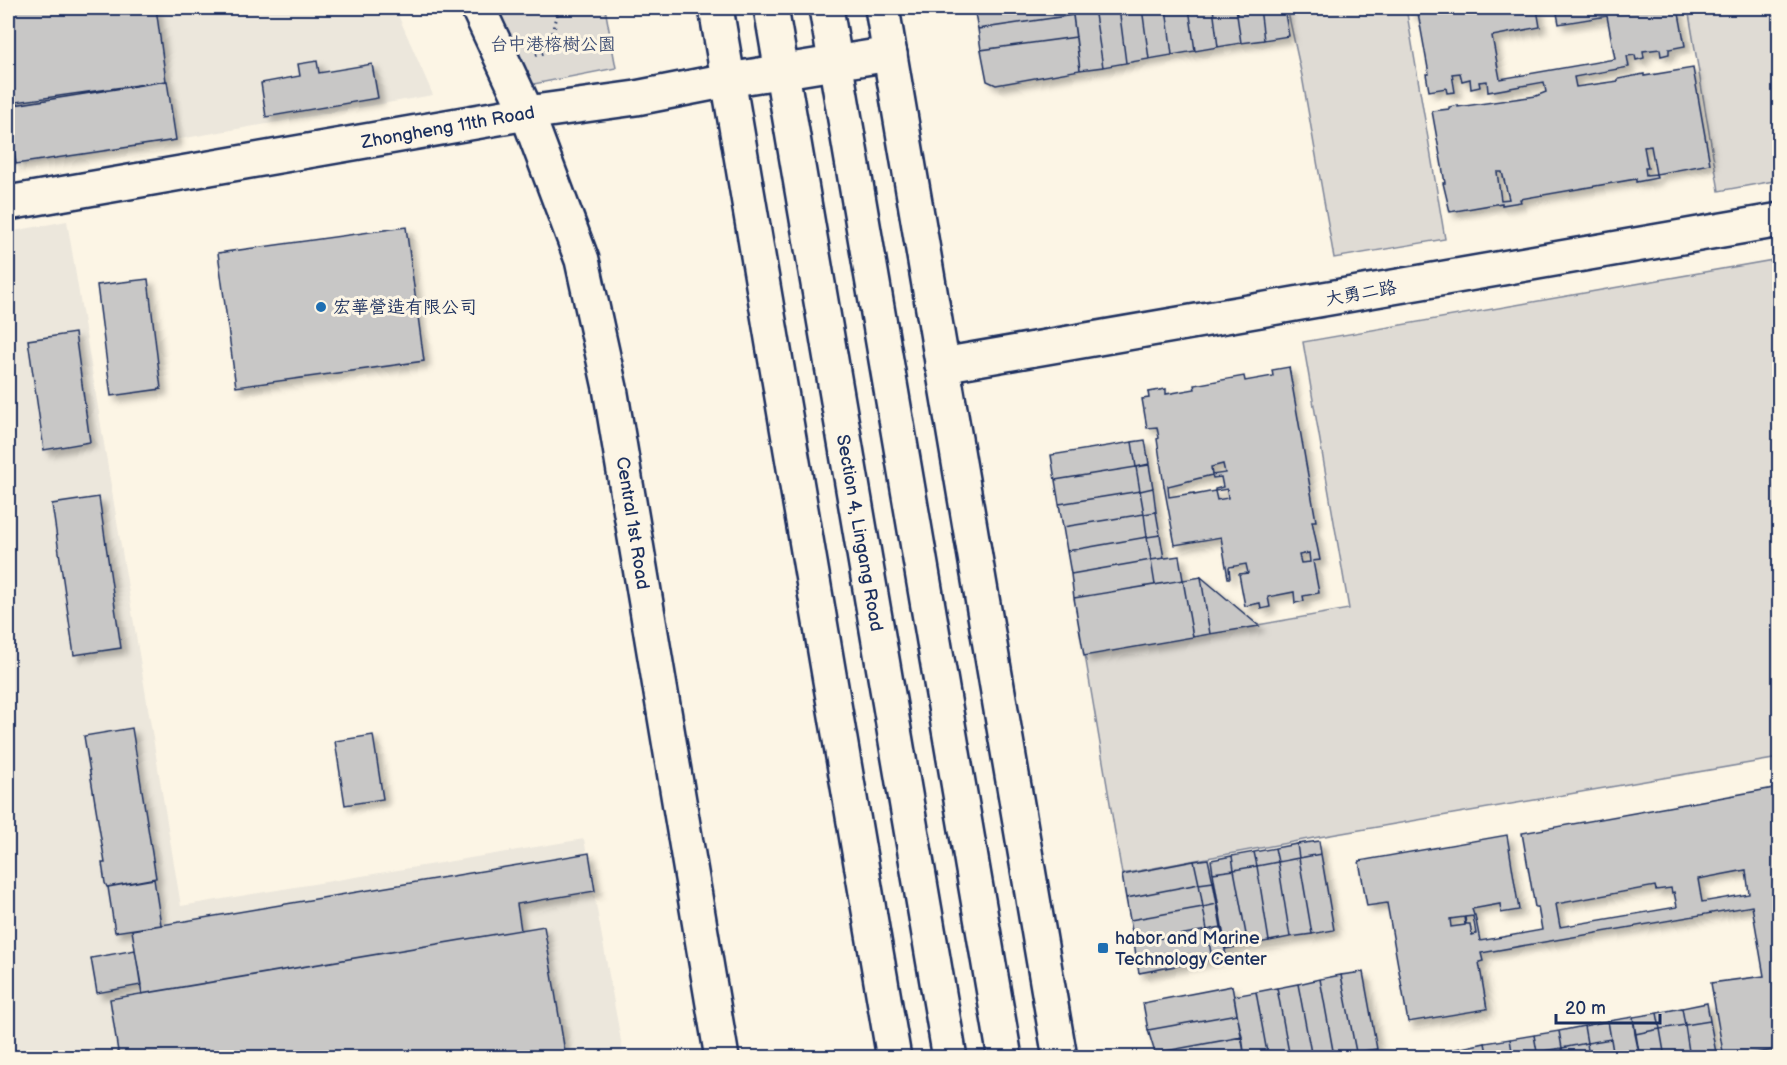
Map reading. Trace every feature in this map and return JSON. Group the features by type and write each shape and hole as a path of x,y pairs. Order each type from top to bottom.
{"main road":[{"name":"Central 1st Road","path":"478,8 527,113 582,260 610,388 722,1058"},
{"path":"716,8 894,1058"},
{"name":"Section 4, Lingang Road","path":"771,8 950,1058"},
{"path":"826,8 1005,1058"},
{"path":"882,8 1060,1058"},
{"name":"Zhongheng 11th Road","path":"8,203 527,113 636,98 728,80 890,54"},
{"name":"大勇二路","path":"942,365 1779,220"}],"shaded area":[{"path":"8,8 395,8 433,95 8,169"},
{"path":"67,221 181,906 584,839 624,1057 8,1058 8,232"}],"green space":[{"name":"台中港榕樹公園","path":"496,8 605,8 616,68 529,85"},
{"path":"1287,8 1406,8 1445,239 1334,258 1302,76"},
{"path":"1688,8 1779,8 1779,180 1719,191"},
{"path":"1779,259 1779,758 1319,837 1122,874 1085,655 1349,609 1303,342"}],"building":[{"path":"8,8 156,8 166,81 9,103"},
{"path":"974,8 1072,8 1073,15 978,29"},
{"path":"1072,8 1094,8 1103,67 1080,70"},
{"path":"1094,8 1119,8 1126,63 1103,67"},
{"path":"1119,8 1142,8 1149,59 1126,63"},
{"path":"1142,8 1166,8 1172,55 1149,59"},
{"path":"1166,8 1189,8 1195,51 1172,55"},
{"path":"1189,8 1213,8 1218,47 1195,51"},
{"path":"1213,8 1236,8 1241,43 1218,47"},
{"path":"1236,8 1260,8 1264,40 1241,43"},
{"path":"1260,8 1284,8 1289,36 1264,40"},
{"path":"1410,8 1539,8 1537,9 1540,27 1492,36 1500,79 1615,59 1607,16 1559,24 1556,8 1678,8 1685,46 1669,49 1669,54 1661,56 1660,49 1643,51 1644,58 1636,60 1635,55 1627,56 1629,67 1574,77 1576,87 1618,81 1618,79 1644,74 1644,76 1693,68 1710,164 1656,174 1657,178 1636,182 1636,179 1520,199 1521,202 1450,212 1443,183 1445,183 1432,111 1449,109 1449,107 1458,105 1458,107 1536,96 1546,92 1544,82 1488,92 1487,81 1479,82 1480,87 1471,89 1470,79 1462,81 1460,73 1452,74 1455,92 1447,93 1446,88 1429,91 1426,74 1429,74 1418,13 1411,14","holes":["1651,146 1656,174 1646,175 1645,168 1648,168 1644,147","1497,172 1502,172 1509,199 1501,200"]},
{"path":"1073,15 1076,37 981,50 978,29"},
{"path":"1076,37 1080,70 996,85 987,81 981,50"},
{"path":"317,61 319,73 372,64 378,98 266,117 261,83 300,76 298,64"},
{"path":"167,81 176,140 16,164 8,106"},
{"name":"宏華營造有限公司","path":"406,227 424,361 236,387 218,253"},
{"path":"148,279 161,389 111,396 97,285"},
{"path":"75,333 90,442 44,450 28,340"},
{"path":"1289,367 1316,521 1312,521 1320,560 1313,561 1319,593 1303,596 1304,601 1295,603 1294,592 1268,597 1270,607 1261,609 1260,603 1245,606 1239,574 1248,573 1246,564 1229,567 1230,578 1228,578 1221,537 1175,545 1164,486 1157,427 1147,428 1142,399 1149,398 1148,392 1166,389 1166,394 1195,389 1194,385 1244,376 1245,381 1273,376 1272,370","holes":["1223,464 1225,473 1212,475 1211,467","1212,475 1213,478 1221,477 1223,487 1194,495 1194,493 1169,497 1168,486","1227,489 1228,498 1217,500 1215,491","1309,553 1310,562 1301,563 1299,555"]},
{"path":"1145,440 1149,464 1136,467 1132,442"},
{"path":"1132,442 1136,467 1055,480 1051,455"},
{"path":"1149,465 1153,488 1140,491 1136,467"},
{"path":"1136,467 1140,491 1059,504 1055,480"},
{"path":"1153,488 1156,512 1144,514 1140,491"},
{"path":"1140,491 1144,514 1063,527 1059,504"},
{"path":"99,497 121,648 74,655 52,504"},
{"path":"1156,512 1160,535 1147,537 1144,514"},
{"path":"1144,514 1147,537 1067,551 1063,527"},
{"path":"1160,535 1164,558 1151,560 1147,537"},
{"path":"1147,537 1151,560 1071,574 1067,551"},
{"path":"1179,556 1183,580 1155,585 1151,560"},
{"path":"1151,560 1155,585 1074,598 1071,574"},
{"path":"1201,577 1259,626 1210,634"},
{"path":"1201,577 1210,634 1193,637 1183,580"},
{"path":"1183,580 1193,637 1084,656 1074,598"},
{"path":"132,728 156,878 107,887 84,736"},
{"path":"373,735 383,799 345,805 335,741"},
{"path":"1780,787 1780,1049 1724,1058 1711,983 1764,976 1752,906 1481,953 1483,961 1479,962 1487,1009 1408,1022 1387,903 1367,906 1359,861 1507,835 1519,910 1501,913 1500,904 1472,909 1480,941 1542,930 1538,907 1535,907 1522,833","holes":["1746,870 1749,894 1702,902 1698,879","1655,886 1656,890 1671,888 1677,907 1560,927 1556,904","1473,916 1476,934 1472,935 1470,924 1466,924 1465,917","1464,917 1465,925 1451,927 1450,919"]},
{"path":"1319,841 1321,854 1299,858 1297,844"},
{"path":"1297,844 1299,858 1278,862 1275,848"},
{"path":"1275,848 1278,862 1257,866 1254,852"},
{"path":"1254,852 1257,866 1234,870 1232,856"},
{"path":"589,853 595,891 517,904 521,930 142,994 132,930"},
{"path":"1321,854 1334,930 1312,934 1299,858"},
{"path":"1232,856 1234,870 1213,873 1211,860"},
{"path":"1299,858 1312,934 1290,937 1278,862"},
{"path":"1208,859 1213,882 1199,884 1194,861"},
{"path":"1194,861 1199,884 1126,898 1122,875"},
{"path":"1278,862 1290,937 1269,941 1257,866"},
{"path":"1257,866 1269,941 1248,945 1234,870"},
{"path":"1234,870 1248,945 1226,949 1213,873"},
{"path":"154,879 161,925 115,932 108,887"},
{"path":"1213,882 1217,904 1203,907 1199,884"},
{"path":"1199,884 1203,907 1130,920 1126,898"},
{"path":"1217,904 1221,927 1207,930 1203,907"},
{"path":"1203,907 1207,930 1134,943 1130,920"},
{"path":"544,926 566,1058 119,1058 110,999"},
{"path":"1221,927 1226,956 1212,959 1207,930"},
{"path":"1207,930 1212,959 1139,973 1134,943"},
{"path":"135,950 141,985 97,993 91,958"},
{"path":"1363,972 1377,1049 1356,1052 1341,975"},
{"path":"1341,975 1356,1052 1334,1056 1320,979"},
{"path":"1320,979 1334,1058 1312,1058 1298,984"},
{"path":"1298,984 1312,1058 1290,1058 1277,988"},
{"path":"1232,986 1237,1014 1148,1030 1143,1003"},
{"path":"1277,988 1290,1058 1268,1058 1256,992"},
{"path":"1256,992 1268,1058 1245,1058 1234,996"},
{"path":"1707,1003 1710,1021 1685,1025 1682,1008"},
{"path":"1682,1008 1685,1025 1660,1029 1657,1013"},
{"path":"1657,1013 1660,1029 1635,1034 1633,1017"},
{"path":"1237,1014 1242,1037 1155,1053 1148,1030"},
{"path":"1633,1017 1640,1058 1614,1058 1608,1021"},
{"path":"1608,1021 1611,1039 1587,1043 1584,1026"},
{"path":"1710,1021 1717,1058 1690,1058 1685,1025"},
{"path":"1685,1025 1690,1058 1665,1058 1660,1029"},
{"path":"1584,1026 1587,1043 1562,1048 1559,1031"},
{"path":"1660,1029 1665,1058 1640,1058 1635,1034"},
{"path":"1559,1031 1562,1048 1537,1052 1534,1035"},
{"path":"1534,1035 1537,1052 1513,1057 1510,1039"},
{"path":"1242,1037 1245,1058 1158,1058 1155,1053"},
{"path":"1510,1039 1513,1057 1488,1058 1485,1043"},
{"path":"1611,1039 1614,1058 1589,1058 1587,1043"},
{"path":"1485,1043 1488,1058 1462,1058 1461,1048"},
{"path":"1587,1043 1589,1058 1564,1058 1562,1048"},
{"path":"1461,1048 1462,1058 1437,1058 1436,1053"},
{"path":"1562,1048 1564,1058 1538,1058 1537,1052"},
{"path":"1377,1049 1379,1058 1357,1058 1356,1052"},
{"path":"1356,1052 1357,1058 1334,1058 1334,1056"},
{"path":"1537,1052 1538,1058 1513,1058 1513,1057"},
{"path":"1436,1053 1437,1058 1411,1057"}],"place":[{"name":"宏華營造有限公司","path":"321,307"},
{"name":"habor and Marine Technology Center","path":"1103,948"}]}
